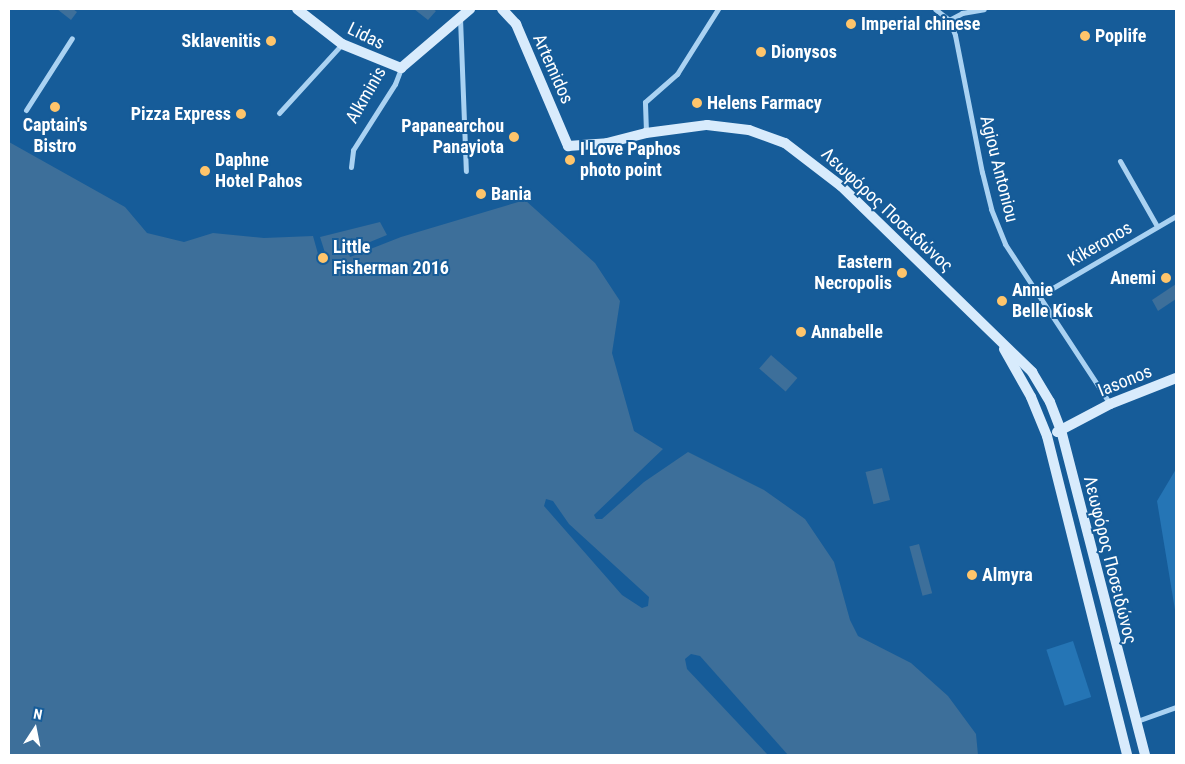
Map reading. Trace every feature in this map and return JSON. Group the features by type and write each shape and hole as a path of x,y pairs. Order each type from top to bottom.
{"main road":[{"name":"Lidas","path":"298,9 342,44 401,68"},
{"name":"Alkminis","path":"401,68 470,9"},
{"name":"Artemidos","path":"502,9 516,24 568,146"},
{"name":"Λεωφόρος Ποσειδώνος","path":"568,146 607,143 646,133 707,125 749,130 784,143 842,186 1032,372 1060,425 1145,755"},
{"name":"Λεωφόρος Ποσειδώνος","path":"994,333 1046,431 1127,755"},
{"name":"Iasonos","path":"1046,431 1176,378"}],"street":[{"path":"646,133 645,102 677,74 718,9"},
{"path":"934,9 949,20 962,11 984,9"},
{"path":"460,17 466,171"},
{"name":"Agiou Antoniou","path":"949,20 959,50 991,209 1005,244 1110,404"},
{"path":"26,110 72,38"},
{"path":"279,113 342,44"},
{"name":"Alkminis","path":"351,167 353,150 395,84 401,68"},
{"path":"1120,161 1157,226"},
{"name":"Kikeronos","path":"1039,296 1176,216"},
{"path":"1135,721 1176,707"}],"shaded area":[{"path":"57,9 73,9 77,12 71,20"},
{"path":"414,9 433,9 436,11 428,20"},
{"path":"9,142 125,207 147,233 184,242 213,233 264,238 313,236 320,261 327,259 320,237 380,222 387,235 348,251 350,257 401,237 525,200 595,263 620,301 612,353 634,431 663,449 594,515 596,519 602,519 644,482 688,452 764,490 805,519 834,562 850,620 858,636 911,663 948,696 976,734 978,755 9,755"},
{"path":"1176,284 1176,299 1158,311 1152,300"},
{"path":"771,355 797,378 786,392 759,369"},
{"path":"882,468 890,500 873,504 866,472"},
{"path":"1176,469 1176,616 1157,501"},
{"path":"919,544 932,593 923,596 909,547"},
{"path":"1073,641 1091,697 1065,706 1046,650"}],"pier":[{"path":"546,499 553,501 569,524 649,597 648,606 642,608 622,595 544,506"},
{"path":"691,654 700,656 788,755 768,755 687,669 685,659"}],"place":[{"name":"Imperial chinese","path":"851,24"},
{"name":"Poplife","path":"1085,36"},
{"name":"Sklavenitis","path":"271,41"},
{"name":"Dionysos","path":"761,52"},
{"name":"Helens Farmacy","path":"697,103"},
{"name":"Captain's Bistro","path":"55,107"},
{"name":"Pizza Express","path":"241,114"},
{"name":"Papanearchou Panayiota","path":"514,137"},
{"name":"I Love Paphos photo point","path":"570,160"},
{"name":"Daphne Hotel Pahos","path":"205,171"},
{"name":"Bania","path":"481,194"},
{"name":"Little Fisherman 2016","path":"323,258"},
{"name":"Eastern Necropolis","path":"902,273"},
{"name":"Anemi","path":"1166,278"},
{"name":"Annie Belle Kiosk","path":"1002,301"},
{"name":"Annabelle","path":"801,332"},
{"name":"Almyra","path":"972,575"}]}
